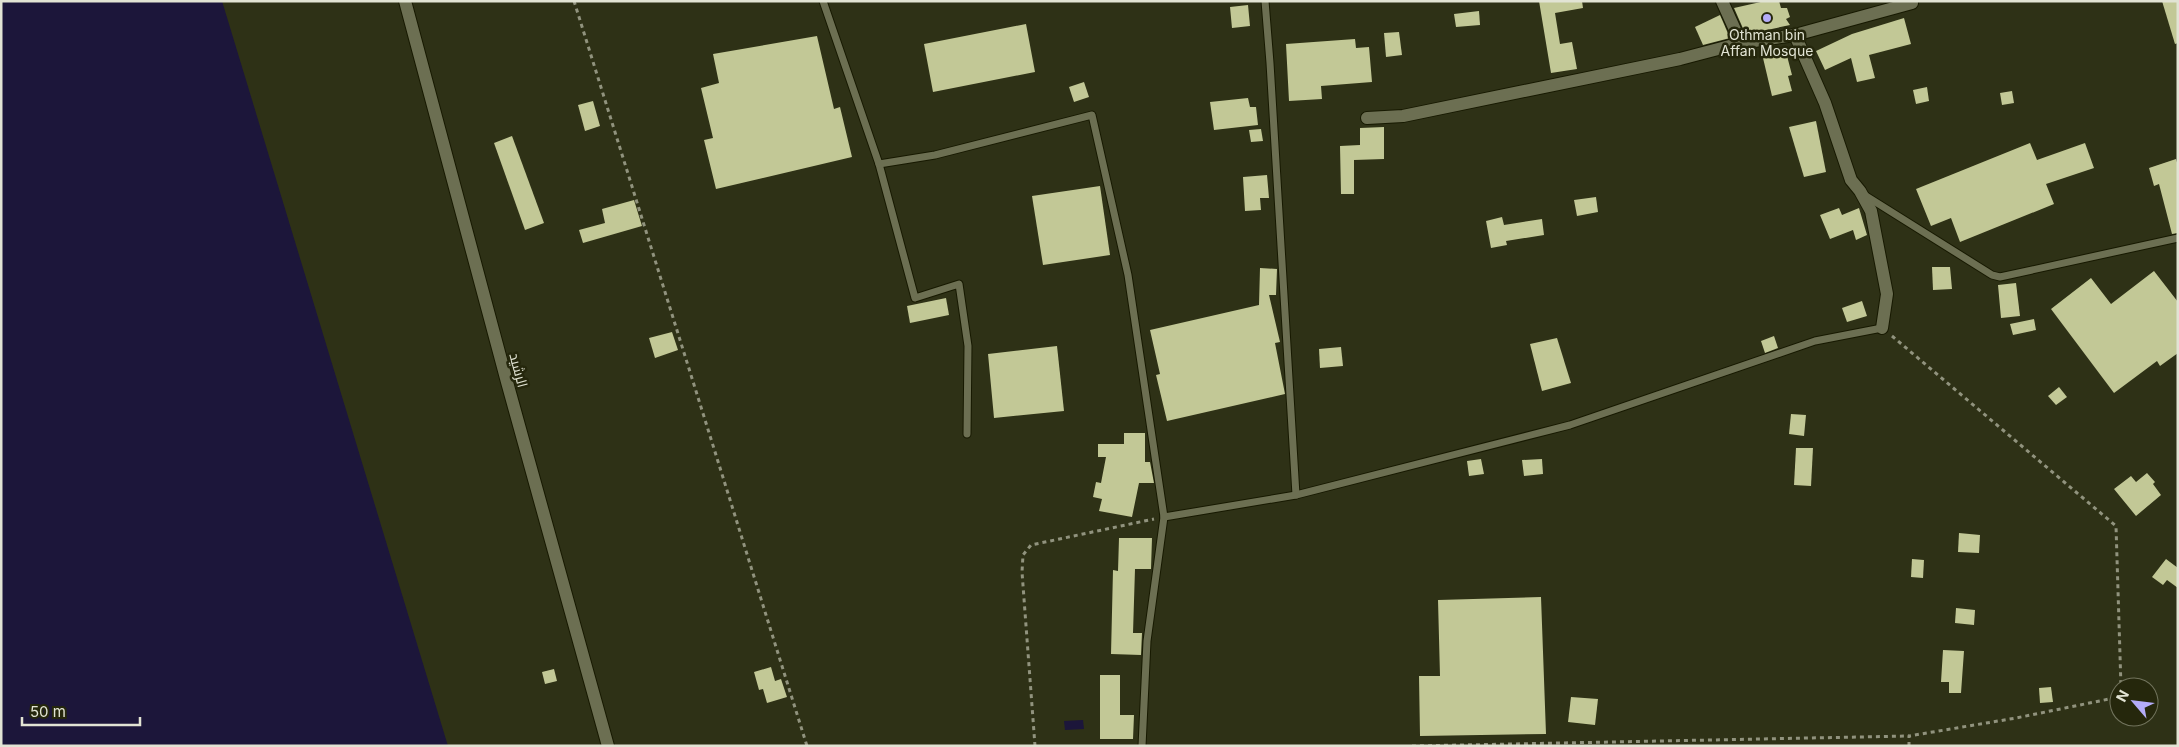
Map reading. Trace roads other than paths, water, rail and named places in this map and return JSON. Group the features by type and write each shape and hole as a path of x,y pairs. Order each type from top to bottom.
{"street":[{"name":"الرشيد","path":"404,1 517,420 608,746"},
{"path":"1722,1 1742,43"},
{"path":"1367,118 1403,116 1680,59 1742,43 1795,35 1912,3"},
{"path":"1795,35 1825,103 1851,180 1860,191 1871,212 1886,294 1882,328"}],"lane":[{"path":"824,1 879,164 915,298 959,284 968,346 967,434"},
{"path":"1265,1 1296,494"},
{"path":"879,164 935,155 1092,115 1128,276 1164,517 1147,641 1142,746"},
{"path":"1860,191 1992,275 2000,277 2178,238"},
{"path":"1164,517 1296,494 1570,425 1815,342 1882,328"}],"place":[{"name":"Othman bin Affan Mosque","path":"1767,18"}]}
